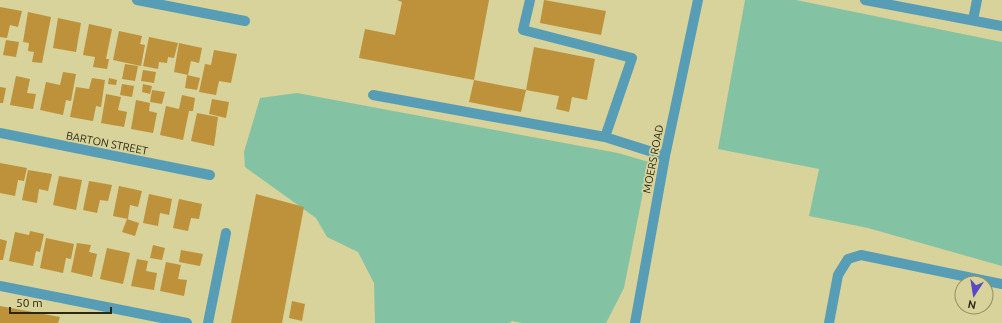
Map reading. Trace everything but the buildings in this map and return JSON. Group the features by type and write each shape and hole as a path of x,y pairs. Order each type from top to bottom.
{"street":[{"path":"137,0 245,21"},
{"path":"530,0 524,30 632,58 605,137"},
{"name":"MOERS ROAD","path":"635,323 665,156 698,0"},
{"path":"865,0 1002,26"},
{"path":"973,20 977,0"},
{"path":"373,95 605,137 665,156"},
{"name":"BARTON STREET","path":"0,133 210,175"},
{"path":"208,323 226,233"},
{"path":"829,323 838,275 848,259 861,255 1002,284"},
{"path":"0,286 187,323"}],"green space":[{"path":"745,0 796,0 1002,42 1002,266 868,228 809,216 819,169 718,149"},
{"path":"297,93 618,153 649,162 624,288 606,323 522,323 512,321 510,323 375,323 374,283 358,252 327,237 316,218 245,167 244,152 260,98"}]}
